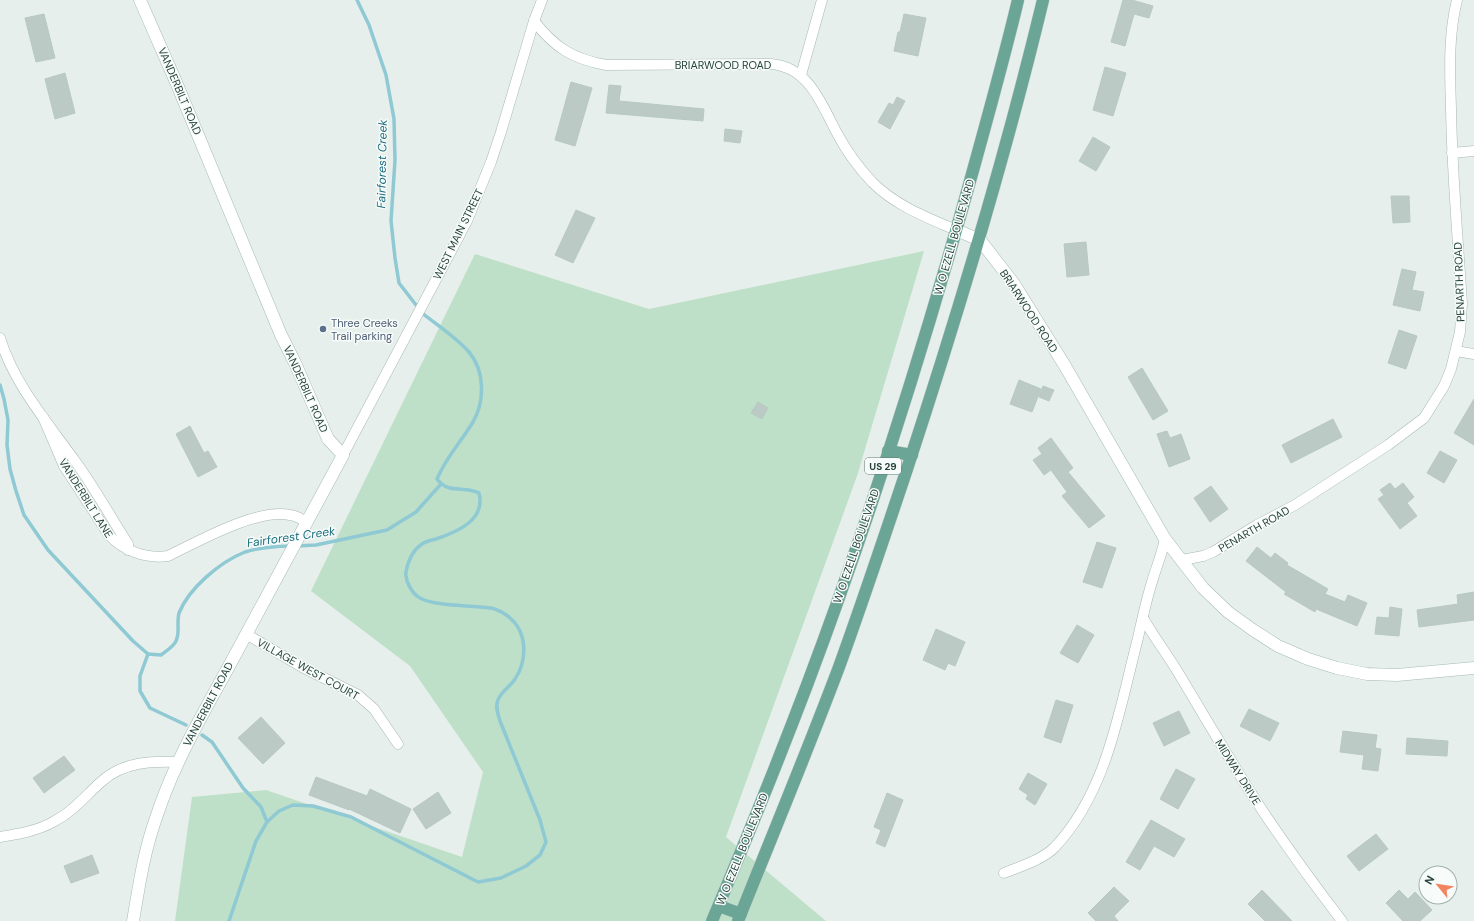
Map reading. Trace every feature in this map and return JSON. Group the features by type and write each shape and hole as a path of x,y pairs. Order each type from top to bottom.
{"main road":[{"name":"W O EZELL BOULEVARD","path":"712,921 762,801 834,612 888,451 927,332 1007,47 1018,0"},
{"name":"US 29","path":"740,918 839,667 912,455 980,240 1043,0"},
{"path":"888,451 912,455"},
{"path":"719,906 740,918"}],"street":[{"name":"VANDERBILT ROAD","path":"133,921 141,871 148,844 156,817 178,762 343,455 328,439 295,363 281,335 176,82 140,0"},
{"name":"WEST MAIN STREET","path":"343,455 467,221 491,162 534,21 542,0"},
{"path":"801,75 822,0"},
{"name":"PENARTH ROAD","path":"1182,560 1203,556 1213,552 1257,524 1295,506 1407,432 1424,418 1435,402 1446,380 1456,351 1460,332 1462,304 1452,153 1450,59 1452,23 1457,0"},
{"name":"BRIARWOOD ROAD","path":"534,21 546,36 557,46 572,55 589,62 606,65 779,64 795,70 801,75 824,107 838,136 848,152 872,182 900,205 980,240 1014,284 1061,360 1165,539 1203,588 1228,612 1278,646 1308,659 1337,668 1367,674 1397,675 1474,668"},
{"path":"1452,153 1474,151"},
{"name":"VANDERBILT LANE","path":"0,338 18,379 84,474 128,544 128,550 151,556 168,556 245,521 274,514 290,515 302,520 306,525"},
{"path":"1456,351 1474,354"},
{"path":"1004,872 1042,857 1054,848 1071,827 1087,802 1097,782 1112,739 1165,539"},
{"name":"MIDWAY DRIVE","path":"1143,618 1264,813 1310,879 1342,921"},
{"name":"VILLAGE WEST COURT","path":"246,634 302,667 358,696 374,709 398,744"},
{"path":"0,837 33,831 53,822 70,811 103,780 116,771 130,765 147,762 178,762"}],"green space":[{"path":"924,251 857,476 726,837 826,921 175,921 192,797 266,790 462,857 483,772 410,666 311,591 475,254 649,309"}],"building":[{"path":"1123,0 1132,0 1153,6 1149,18 1134,14 1125,46 1111,42"},
{"path":"44,14 55,58 36,62 25,18"},
{"path":"904,14 926,18 918,56 894,51"},
{"path":"1105,67 1126,73 1113,116 1093,110"},
{"path":"65,73 75,113 55,119 45,79"},
{"path":"571,82 592,88 575,146 555,140"},
{"path":"609,85 621,86 619,101 704,109 703,121 606,113"},
{"path":"897,97 905,101 890,129 878,122 889,103 893,105"},
{"path":"725,129 742,131 740,143 724,141"},
{"path":"1093,137 1110,147 1096,171 1079,161"},
{"path":"1391,196 1409,196 1410,222 1393,223"},
{"path":"576,210 595,218 573,263 555,255"},
{"path":"1086,242 1089,275 1067,277 1064,244"},
{"path":"1402,269 1416,272 1412,290 1424,292 1420,311 1393,305"},
{"path":"1399,330 1417,336 1406,369 1388,363"},
{"path":"1142,368 1168,411 1153,420 1128,377"},
{"path":"1019,380 1041,389 1032,412 1010,404"},
{"path":"1043,386 1054,390 1049,401 1039,397"},
{"path":"1474,399 1474,445 1454,433"},
{"path":"758,402 768,408 762,419 751,413"},
{"path":"1333,419 1342,437 1291,463 1282,445"},
{"path":"190,426 204,453 208,451 217,467 198,477 176,434"},
{"path":"1167,431 1170,438 1181,434 1190,459 1169,467 1157,434"},
{"path":"1051,438 1073,468 1068,472 1105,516 1089,528 1062,496 1067,492 1051,470 1044,475 1033,460 1042,454 1038,448"},
{"path":"1440,451 1457,460 1444,483 1427,473"},
{"path":"1390,483 1395,489 1403,483 1414,497 1407,503 1417,516 1400,529 1378,499 1384,495 1380,490"},
{"path":"1211,486 1228,509 1210,522 1194,498"},
{"path":"1097,542 1116,548 1102,588 1083,582"},
{"path":"1257,547 1271,558 1275,553 1288,563 1287,565 1328,589 1325,594 1345,602 1348,595 1367,603 1357,626 1316,609 1315,612 1284,594 1286,592 1246,561"},
{"path":"1474,592 1474,620 1419,627 1417,610 1458,604 1457,595"},
{"path":"1390,607 1402,609 1399,636 1375,634 1377,617 1389,618"},
{"path":"1077,625 1094,635 1078,663 1060,653"},
{"path":"936,629 965,642 955,666 948,663 945,670 923,660"},
{"path":"1056,700 1073,705 1061,743 1044,737"},
{"path":"1249,709 1279,723 1270,741 1240,726"},
{"path":"1179,711 1190,733 1164,746 1153,723"},
{"path":"261,717 285,743 263,764 238,738"},
{"path":"1343,731 1377,735 1375,748 1381,749 1378,771 1362,769 1364,755 1340,752"},
{"path":"1407,738 1448,741 1447,756 1406,754"},
{"path":"64,756 75,770 44,793 33,778"},
{"path":"1176,769 1195,779 1178,809 1160,799"},
{"path":"1028,773 1047,784 1035,805 1026,799 1028,795 1019,789"},
{"path":"316,777 367,796 370,789 411,809 400,833 349,809 309,795"},
{"path":"438,792 451,813 426,829 413,809"},
{"path":"887,793 903,800 885,847 876,843 881,830 874,827"},
{"path":"1151,820 1185,839 1174,857 1154,846 1140,870 1126,862"},
{"path":"1376,834 1388,849 1359,871 1347,856"},
{"path":"92,855 99,873 71,883 64,866"},
{"path":"1114,887 1129,901 1114,916 1118,921 1096,921 1088,913"},
{"path":"1262,890 1292,921 1265,921 1248,904"},
{"path":"1399,890 1408,899 1415,892 1418,895 1418,905 1427,905 1432,910 1420,921 1403,921 1386,903"}],"waterway":[{"name":"Fairforest Creek","path":"357,0 369,25 386,75 394,119 395,160 391,221 395,258 399,283 416,305"},
{"path":"229,921 256,841 267,822 279,811 293,805 313,806 351,817 478,882 501,878 526,866 540,855 546,842 540,820 500,721 497,708 499,697 515,679 522,664 524,647 520,631 516,624 508,616 493,609 442,604 423,600 414,593 407,581 407,568 411,556 416,549 425,542 453,533 468,524 478,511 480,502 479,493 447,487 437,479 477,414 480,405 482,386 478,368 469,352 464,347 422,313"},
{"name":"Fairforest Creek","path":"0,385 8,420 7,445 10,469 24,515 48,550 133,641 148,654 161,655 173,646 178,635 179,613 184,604 198,585 216,569 235,556 245,552 255,549 291,546"},
{"name":"Fairforest Creek","path":"297,546 316,545 387,530 416,512 441,484"},
{"path":"148,654 140,676 140,691 150,708 186,725"},
{"path":"202,735 212,742 243,788 261,807 267,822"}],"place":[{"name":"Three Creeks Trail parking","path":"323,329"}]}
